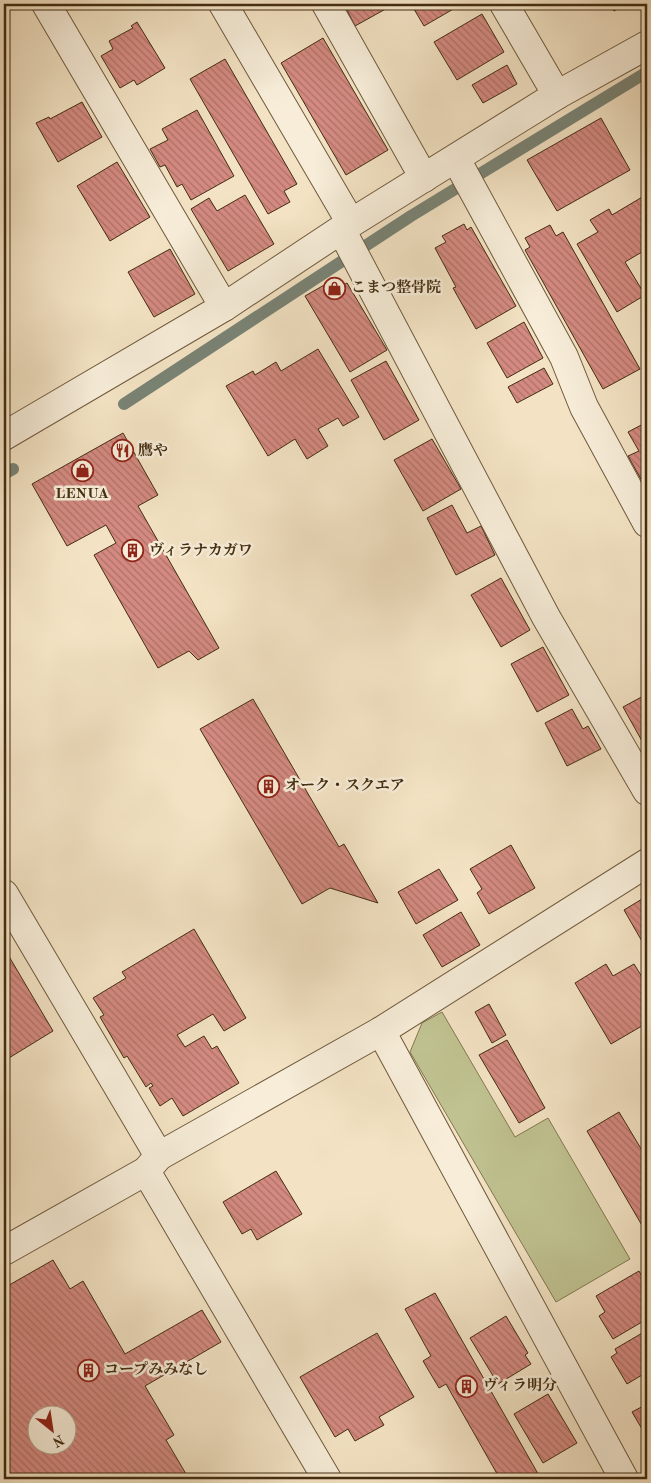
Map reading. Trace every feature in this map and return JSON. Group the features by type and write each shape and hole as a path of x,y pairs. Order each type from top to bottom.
{"street":[{"path":"46,4 224,307"},
{"path":"223,4 346,227 546,616 647,791"},
{"path":"326,4 424,178"},
{"path":"504,4 557,96"},
{"path":"4,436 224,307 424,178 557,96 647,45"},
{"path":"456,159 564,356 584,407 647,523"},
{"path":"4,1251 381,1031 647,863"},
{"path":"4,894 153,1164 319,1476"},
{"path":"381,1031 624,1479"}],"green space":[{"path":"442,1012 515,1137 548,1118 630,1259 556,1302 410,1052 422,1023"}],"building":[{"path":"344,4 390,4 391,6 355,26"},
{"path":"411,4 462,4 424,26"},
{"path":"610,4 626,4 614,11"},
{"path":"482,14 504,52 457,80 434,42"},
{"path":"137,22 165,68 137,85 134,80 120,88 101,56 113,49 109,41 133,28 131,26"},
{"path":"323,38 388,150 346,175 281,63"},
{"path":"225,59 297,184 284,191 290,202 268,214 190,79"},
{"path":"507,65 517,84 483,103 472,85"},
{"path":"82,102 102,137 58,162 36,123 49,117 50,119"},
{"path":"197,110 234,176 191,200 182,184 177,187 165,165 160,167 150,149 168,140 162,129"},
{"path":"601,118 630,170 557,211 527,160"},
{"path":"117,162 150,217 110,241 77,186"},
{"path":"245,195 274,244 228,271 191,209 209,198 217,211"},
{"path":"644,196 647,201 647,249 625,262 645,295 617,312 577,244 598,232 590,220 609,209 612,215"},
{"path":"464,224 467,230 471,227 516,306 476,329 453,288 456,287 435,248 446,242 442,236"},
{"path":"550,225 556,236 563,232 640,369 603,389 525,250 530,247 525,238"},
{"path":"170,249 195,294 154,317 128,272"},
{"path":"347,283 387,350 350,372 305,296 326,284 331,292"},
{"path":"524,322 543,358 507,378 487,343"},
{"path":"318,349 359,417 343,426 338,418 318,429 328,446 307,459 295,439 268,456 226,386 253,371 255,375 276,362 281,371"},
{"path":"386,361 419,420 384,440 351,380"},
{"path":"544,368 553,384 517,403 508,387"},
{"path":"647,422 647,490 628,456 639,451 628,432"},
{"name":"ヴィラナカガワ","path":"123,433 158,495 138,506 219,648 198,660 189,651 158,668 94,555 116,543 106,525 67,546 32,484"},
{"path":"432,439 461,489 423,511 394,460"},
{"path":"452,505 467,533 481,526 495,555 456,575 427,518"},
{"path":"501,578 530,630 501,647 471,595"},
{"path":"543,647 569,695 537,712 511,664"},
{"path":"647,694 647,750 623,707"},
{"name":"オーク・スクエア","path":"253,699 339,847 344,844 378,903 330,888 302,904 200,729"},
{"path":"572,709 583,729 588,726 601,749 567,766 545,723"},
{"path":"511,845 535,888 489,914 477,893 482,889 470,869"},
{"path":"439,869 458,900 416,924 398,892"},
{"path":"647,896 647,950 624,910"},
{"path":"461,912 480,945 442,967 423,935"},
{"path":"194,929 246,1018 224,1031 213,1014 177,1035 185,1047 204,1036 212,1049 217,1046 239,1083 183,1116 172,1098 160,1106 149,1088 153,1086 151,1083 146,1087 127,1056 124,1058 100,1017 104,1015 93,998 126,978 122,972"},
{"path":"4,948 53,1031 4,1061"},
{"path":"606,964 613,976 634,964 647,985 647,1023 611,1044 575,983"},
{"path":"489,1004 506,1035 492,1043 475,1012"},
{"path":"507,1040 545,1108 519,1123 479,1055"},
{"path":"619,1112 647,1156 647,1234 587,1131"},
{"path":"276,1171 302,1214 257,1240 251,1229 242,1234 223,1202"},
{"name":"コープみみなし","path":"53,1260 70,1289 83,1281 125,1354 202,1310 221,1342 145,1386 174,1435 166,1440 189,1479 4,1479 4,1288"},
{"path":"639,1271 647,1286 647,1319 613,1339 599,1316 605,1312 596,1296"},
{"name":"ヴィラ明分","path":"435,1293 541,1479 500,1479 446,1384 439,1388 423,1361 431,1356 405,1309"},
{"path":"506,1316 528,1353 525,1355 531,1364 498,1384 470,1338"},
{"path":"644,1332 647,1337 647,1372 627,1384 611,1357 617,1353 615,1349"},
{"path":"377,1333 414,1397 379,1417 384,1425 355,1441 348,1429 335,1437 300,1377"},
{"path":"548,1394 577,1443 543,1463 514,1414"},
{"path":"647,1404 647,1425 642,1429 632,1412"}],"waterway":[{"path":"124,404 411,216 647,72"},
{"path":"4,474 13,469"}],"place":[{"name":"こまつ整骨院","path":"335,288"},
{"name":"鷹や","path":"122,451"},
{"name":"LENUA","path":"82,471"},
{"name":"ヴィラナカガワ","path":"133,551"},
{"name":"オーク・スクエア","path":"269,786"},
{"name":"コープみみなし","path":"88,1370"},
{"name":"ヴィラ明分","path":"467,1386"}]}
